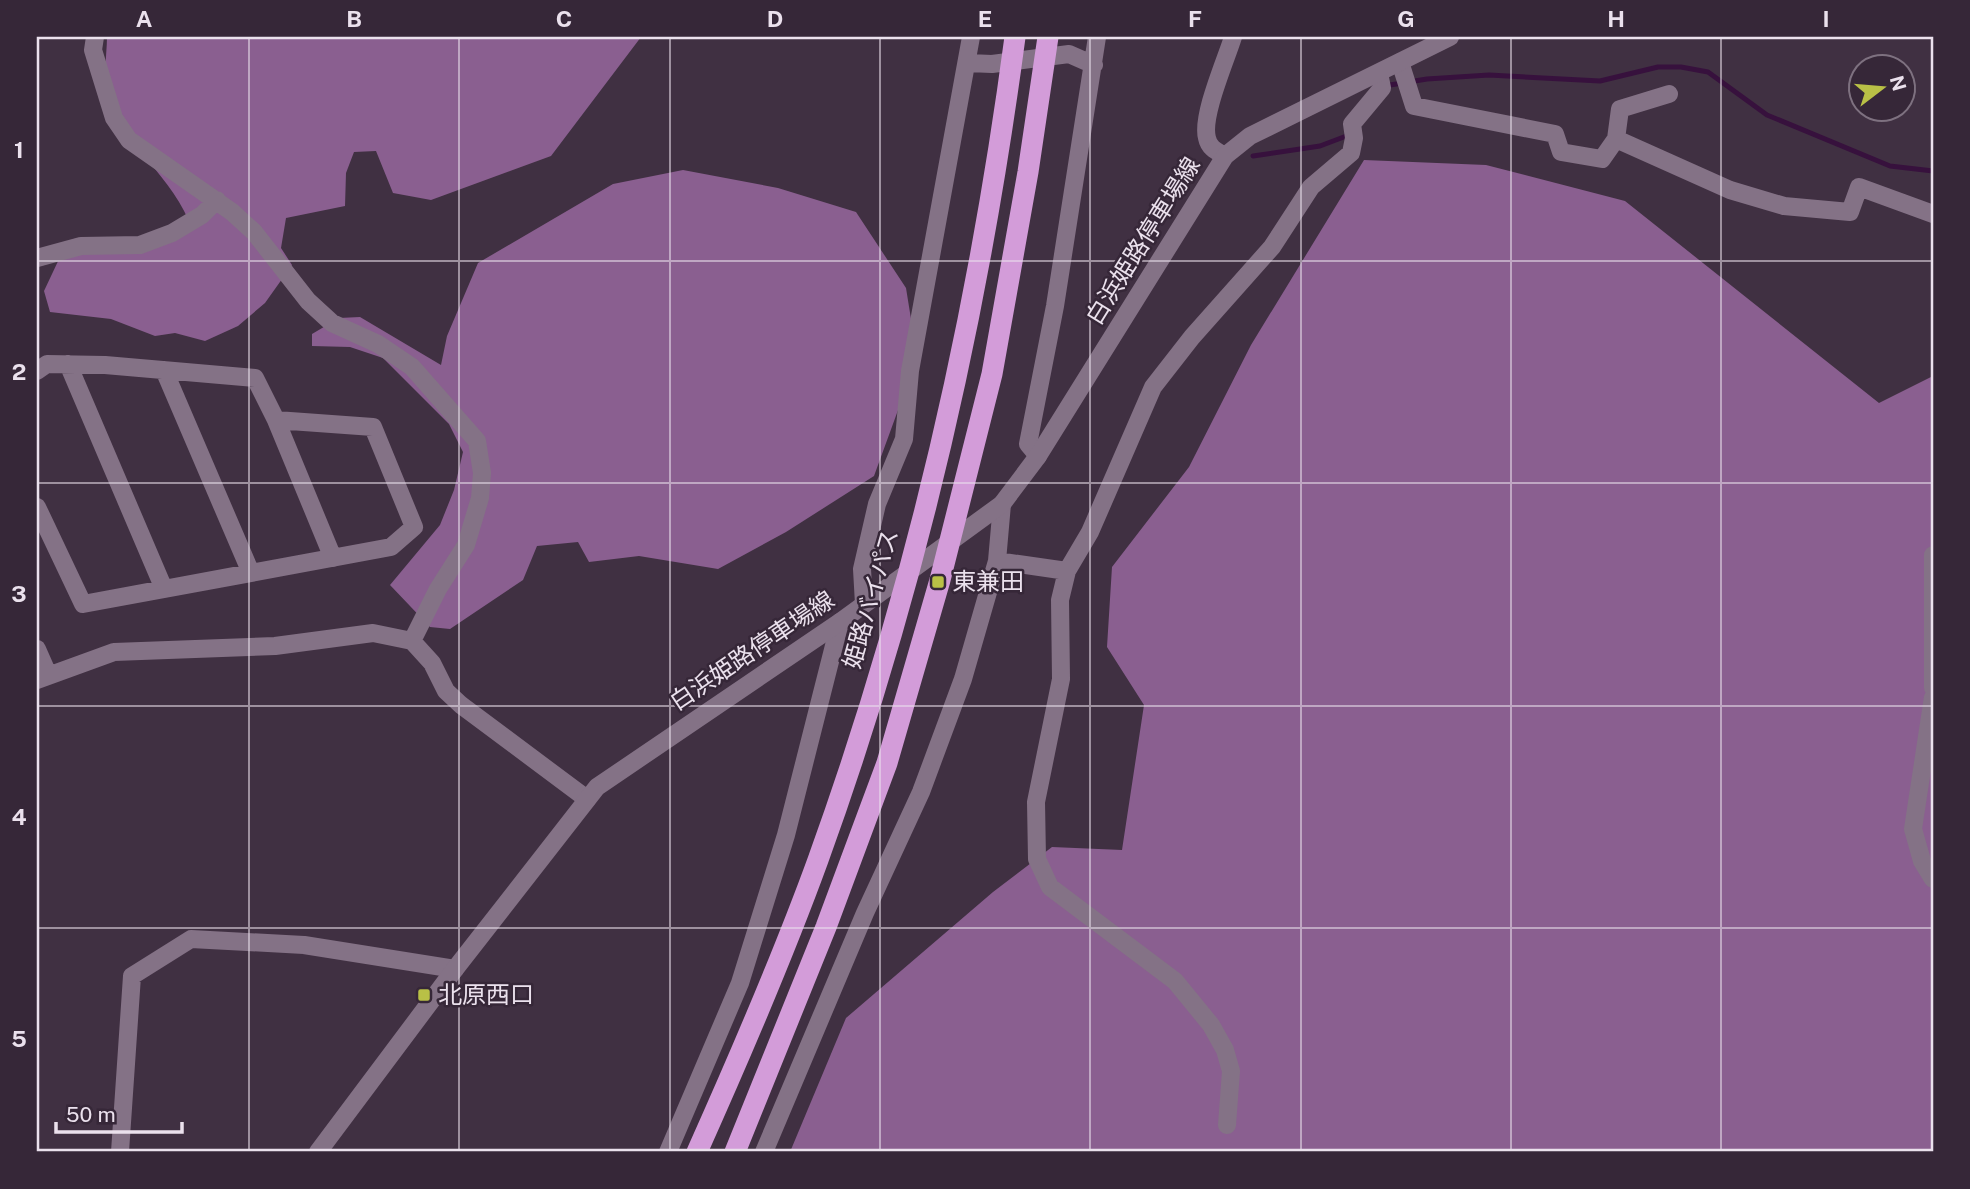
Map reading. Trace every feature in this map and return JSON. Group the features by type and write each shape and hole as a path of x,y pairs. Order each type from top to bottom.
{"highway":[{"name":"姫路バイパス","path":"697,1152 738,1060 818,860 898,605 955,386 996,172 1015,37"},
{"path":"735,1152 827,927 887,763 940,580 992,374 1048,37"}],"street":[{"path":"95,37 93,50 114,118 129,140 216,201 254,232 308,301 332,323 378,344 412,367 477,441 482,473 480,498 466,545 438,589 412,641"},
{"path":"864,604 862,569 877,504 904,439 910,372 971,37"},
{"path":"1038,456 1028,444 1055,306 1097,37"},
{"path":"1225,156 1212,149 1206,136 1208,118 1233,37"},
{"name":"白浜姫路停車場線","path":"317,1152 454,969 597,787 840,622 1002,504 1038,456 1225,156 1250,136 1379,73 1404,75 1450,37"},
{"path":"968,63 992,64 1069,54 1094,65"},
{"path":"1227,1125 1231,1071 1226,1050 1211,1025 1167,975 1050,887 1037,859 1036,802 1061,680 1060,600 1067,571 1090,532 1153,387 1192,337 1272,247 1311,187 1351,153 1353,131 1382,88 1379,73"},
{"path":"1404,75 1414,106 1555,134 1561,152 1602,159 1616,139 1620,109 1670,94"},
{"path":"1616,139 1730,190 1784,206 1850,212 1859,187 1933,214"},
{"path":"37,258 81,246 140,245 172,233 202,215 216,201"},
{"path":"37,372 47,364 68,364 255,378 276,420 333,558"},
{"path":"68,364 164,589"},
{"path":"164,370 251,573"},
{"path":"37,507 43,536 83,604 391,547 414,527 373,427 276,420"},
{"path":"764,1152 926,780 963,678 997,561 1002,504"},
{"path":"1933,555 1933,688"},
{"path":"997,561 1067,571"},
{"path":"668,1152 740,983 786,835 840,622"},
{"path":"37,649 42,677 114,652 275,646 373,633 412,641 432,663 446,691 461,705 587,799"},
{"path":"1933,697 1913,830 1922,861 1933,879"},
{"path":"120,1152 132,976 191,939 304,945 454,969"}],"shaded area":[{"path":"107,37 641,37 551,156 431,200 393,193 376,151 354,152 346,173 345,206 286,218 281,248 292,265 265,303 238,326 205,341 175,333 155,336 111,319 50,312 44,291 60,257 192,229 174,194 136,145 115,110 106,78"},
{"path":"1364,160 1486,165 1625,201 1879,403 1933,376 1933,1152 790,1152 846,1018 993,892 1052,847 1122,850 1144,705 1107,647 1112,567 1189,467 1251,345"},
{"path":"683,170 778,188 856,212 906,288 911,319 905,391 874,476 786,532 718,569 639,556 589,562 578,542 537,546 523,580 450,629 430,627 390,585 440,525 454,490 463,452 449,424 383,358 350,347 312,346 312,334 339,318 360,317 441,365 447,336 478,263 613,184"}],"waterway":[{"path":"1386,90 1390,85 1427,79 1489,75 1600,81 1658,67 1681,67 1708,72 1767,115 1890,166 1933,171"},
{"path":"1253,156 1320,146 1349,135"}],"place":[{"name":"東兼田","path":"938,582"},
{"name":"北原西口","path":"424,995"}]}
